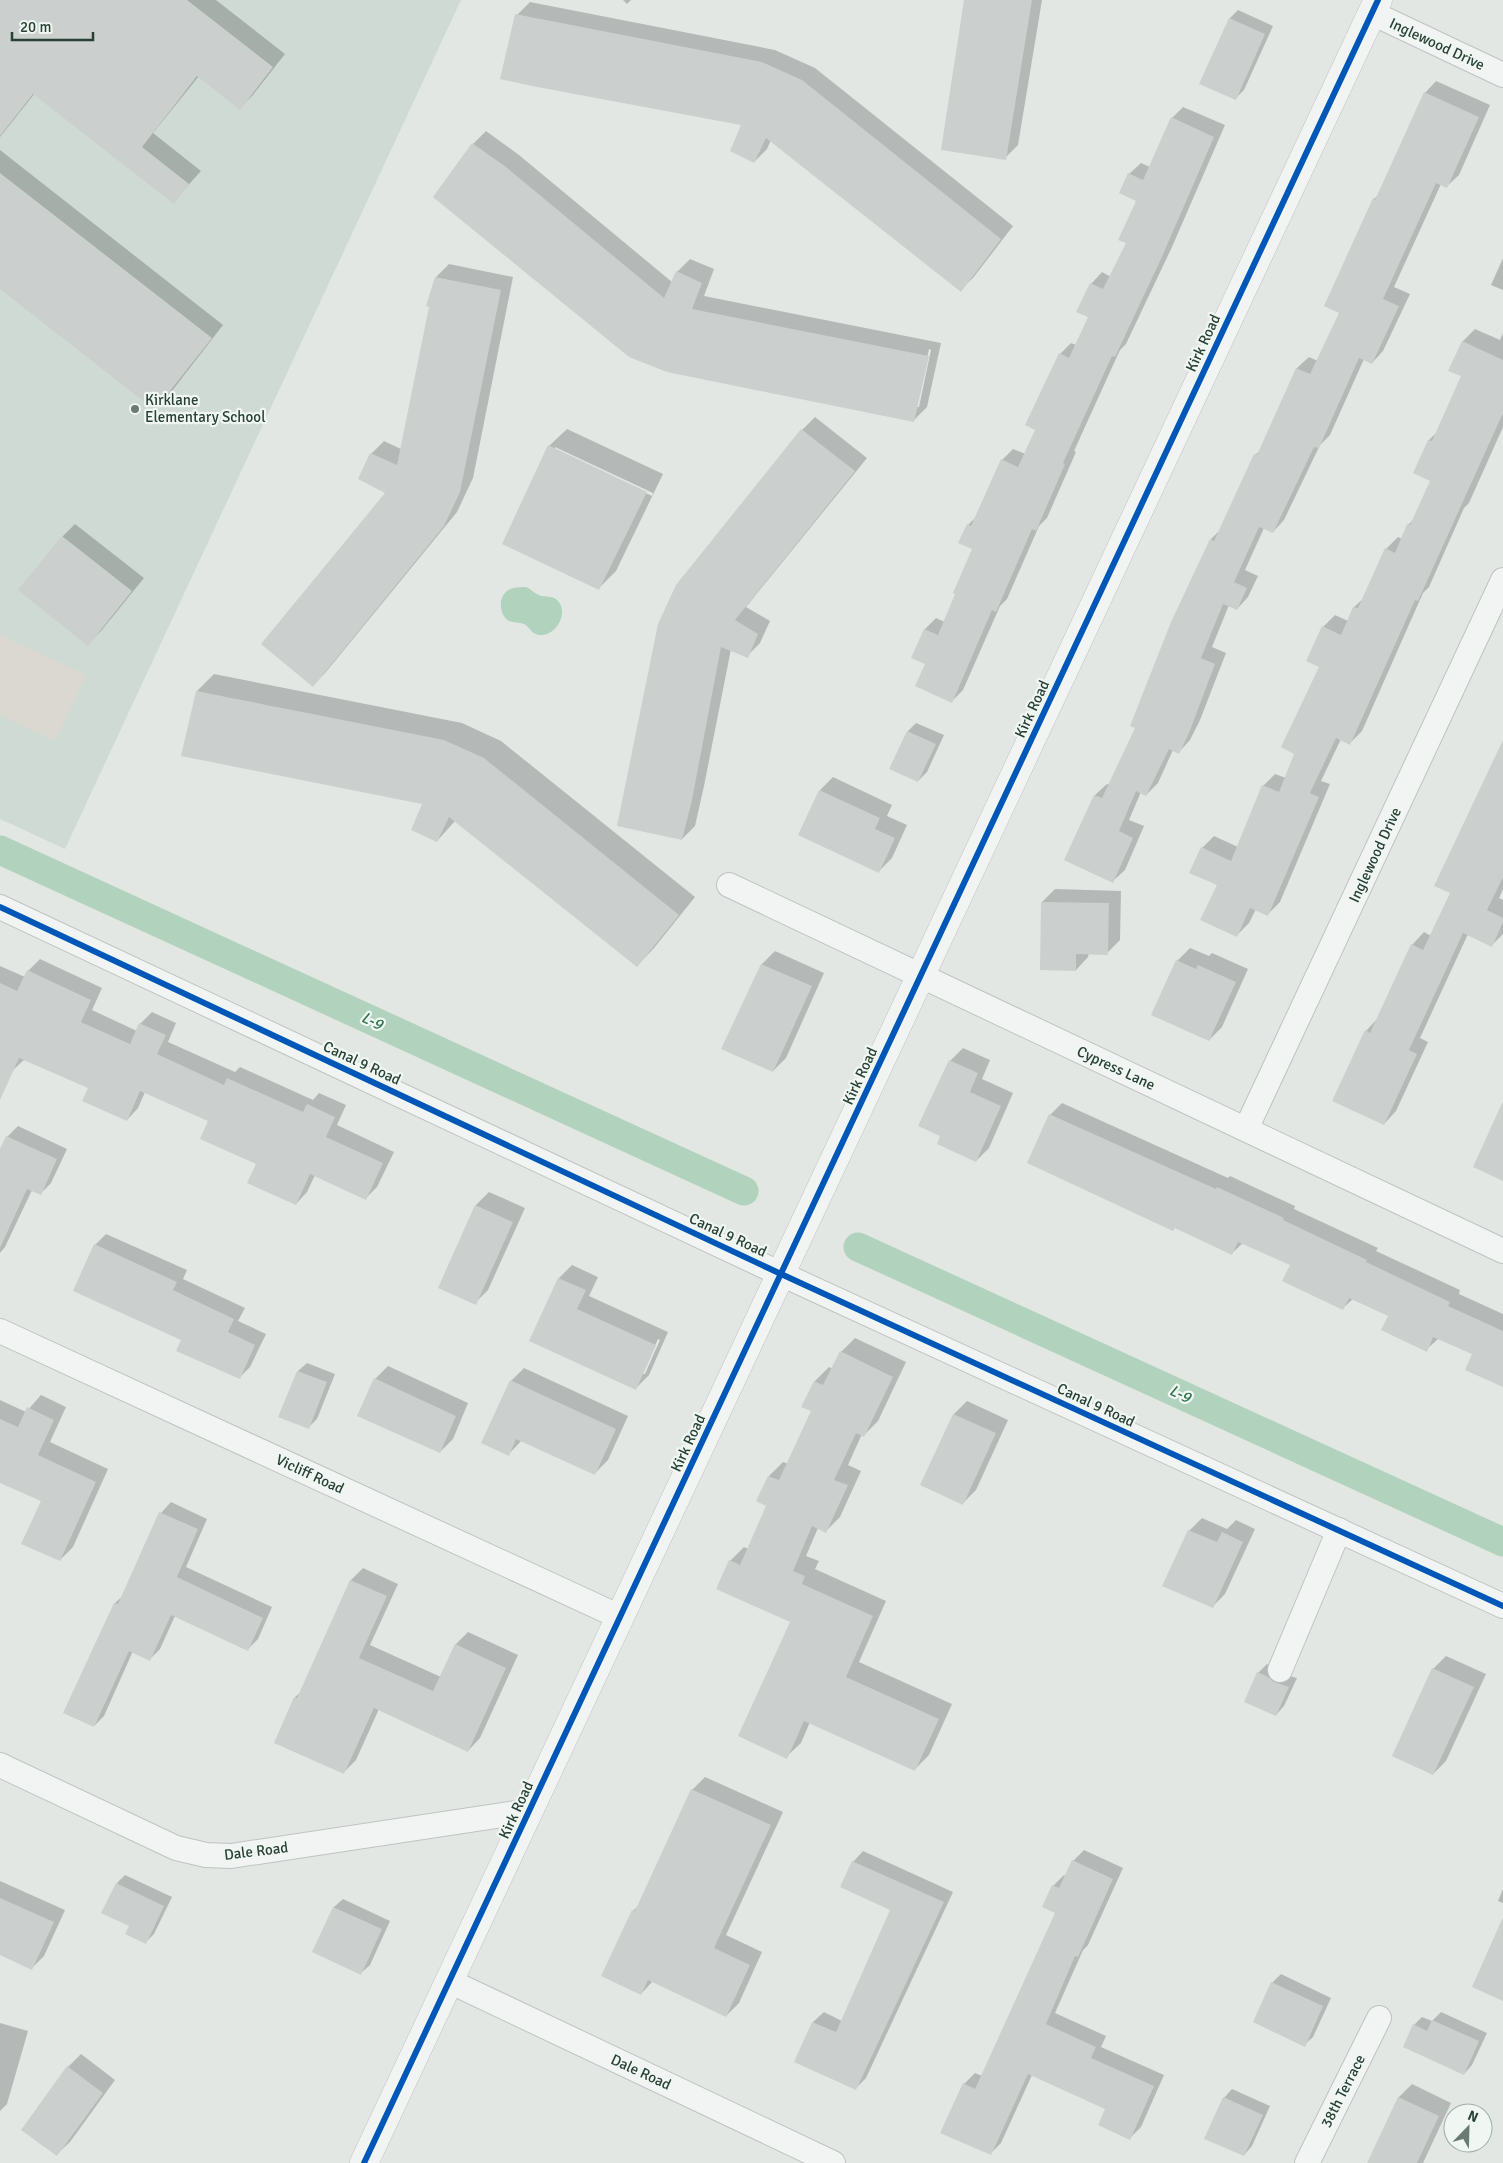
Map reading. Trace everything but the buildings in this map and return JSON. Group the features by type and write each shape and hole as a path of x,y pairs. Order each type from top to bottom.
{"street":[{"name":"Inglewood Drive","path":"1375,7 1503,75"},
{"name":"Kirk Road","path":"364,2163 1375,7"},
{"name":"Inglewood Drive","path":"1246,1129 1503,580"},
{"name":"Cypress Lane","path":"730,885 1503,1251"},
{"name":"Canal 9 Road","path":"0,907 781,1274 1503,1606"},
{"name":"Vicliff Road","path":"0,1331 620,1617"},
{"path":"1280,1670 1339,1530"},
{"name":"Dale Road","path":"0,1765 176,1848 206,1855 231,1856 529,1812"},
{"name":"Dale Road","path":"449,1981 833,2163"},
{"name":"38th Terrace","path":"1307,2163 1379,2018"}],"shaded area":[{"name":"Kirklane Elementary School","path":"0,0 461,0 65,849 0,819"},
{"path":"526,587 540,595 552,597 561,605 562,617 559,623 556,628 545,635 536,634 524,624 509,621 503,615 501,602 504,594 511,589"},
{"path":"0,635 86,675 55,741 0,715"}],"waterway":[{"name":"L-9","path":"0,850 744,1191"},
{"name":"L-9","path":"858,1247 1503,1542"}],"cycle path":[{"path":"364,2163 1378,0"},
{"path":"0,907 781,1274 1503,1606"}],"place":[{"name":"Kirklane Elementary School","path":"135,409"}]}
